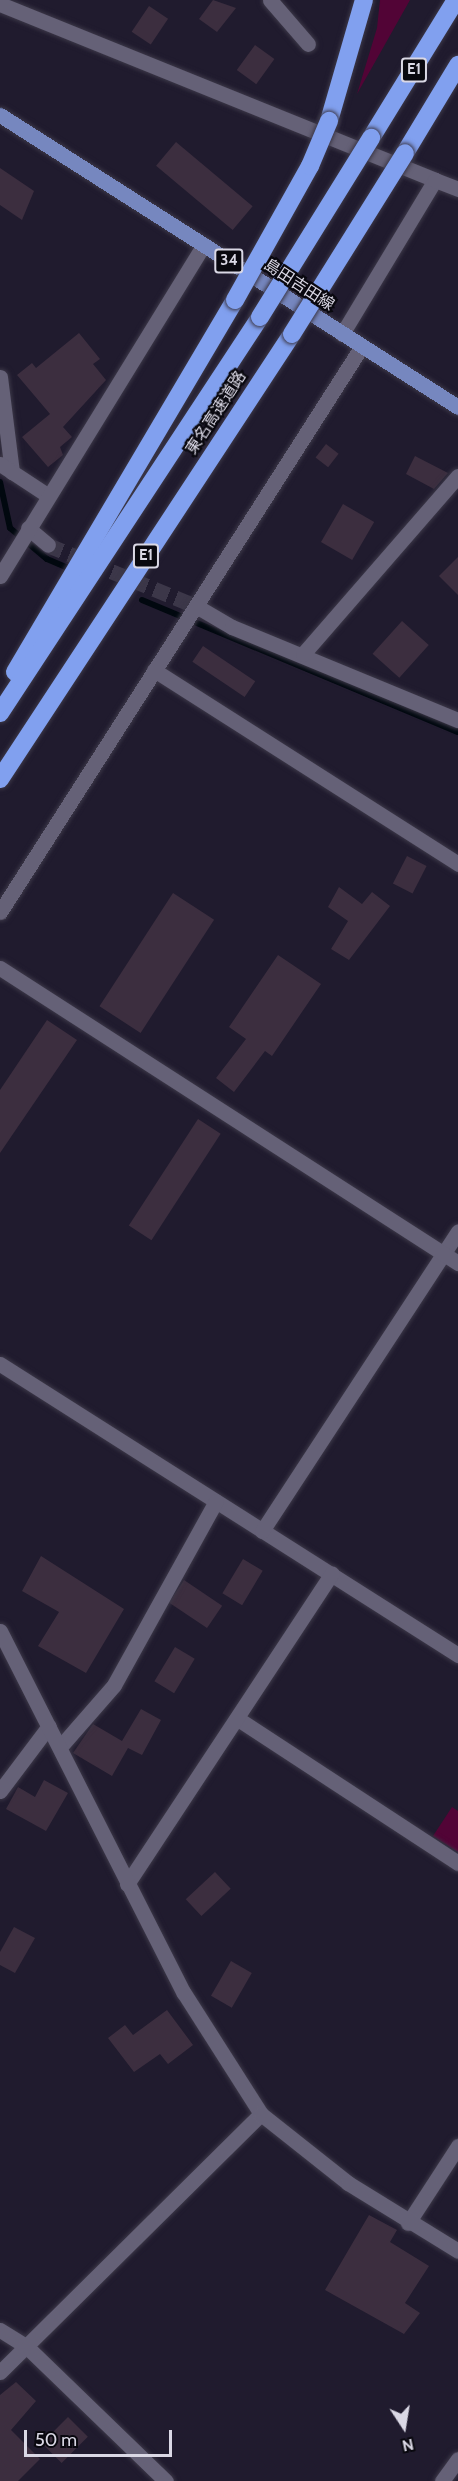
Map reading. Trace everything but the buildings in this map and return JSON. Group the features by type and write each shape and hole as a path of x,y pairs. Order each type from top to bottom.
{"highway":[{"path":"0,697 235,300 310,166 329,121 364,0"},
{"name":"東名高速道路","path":"0,713 260,317 456,0"},
{"name":"東名高速道路","path":"0,779 292,334 458,65"}],"main road":[{"name":"島田吉田線","path":"0,115 458,407"}],"street":[{"path":"270,0 308,44"},
{"path":"0,4 458,189"},
{"path":"342,334 435,180"},
{"path":"0,576 47,495 204,245"},
{"path":"0,912 362,346"},
{"path":"0,378 7,469 47,495"},
{"path":"303,654 458,476"},
{"path":"28,529 48,545"},
{"path":"194,608 458,720"},
{"path":"154,670 458,864"},
{"path":"0,968 458,1263"},
{"path":"262,1531 458,1232"},
{"path":"0,1364 458,1655"},
{"path":"60,1747 114,1685 216,1501"},
{"path":"128,1884 332,1573"},
{"path":"0,1631 184,1993 261,2114 408,2223 458,2250"},
{"path":"238,1719 458,1863"},
{"path":"0,1791 50,1726"},
{"path":"0,2373 261,2114"},
{"path":"408,2223 458,2146"},
{"path":"0,2330 27,2347 166,2481"},
{"path":"442,2481 458,2459"}],"shaded area":[{"path":"380,0 410,0 357,94 377,28"},
{"path":"452,1807 458,1811 458,1852 433,1836"}],"waterway":[{"path":"0,482 10,528 47,559 71,569"},
{"path":"142,600 458,732"}],"tunnel":[{"path":"48,545 196,606"}]}
